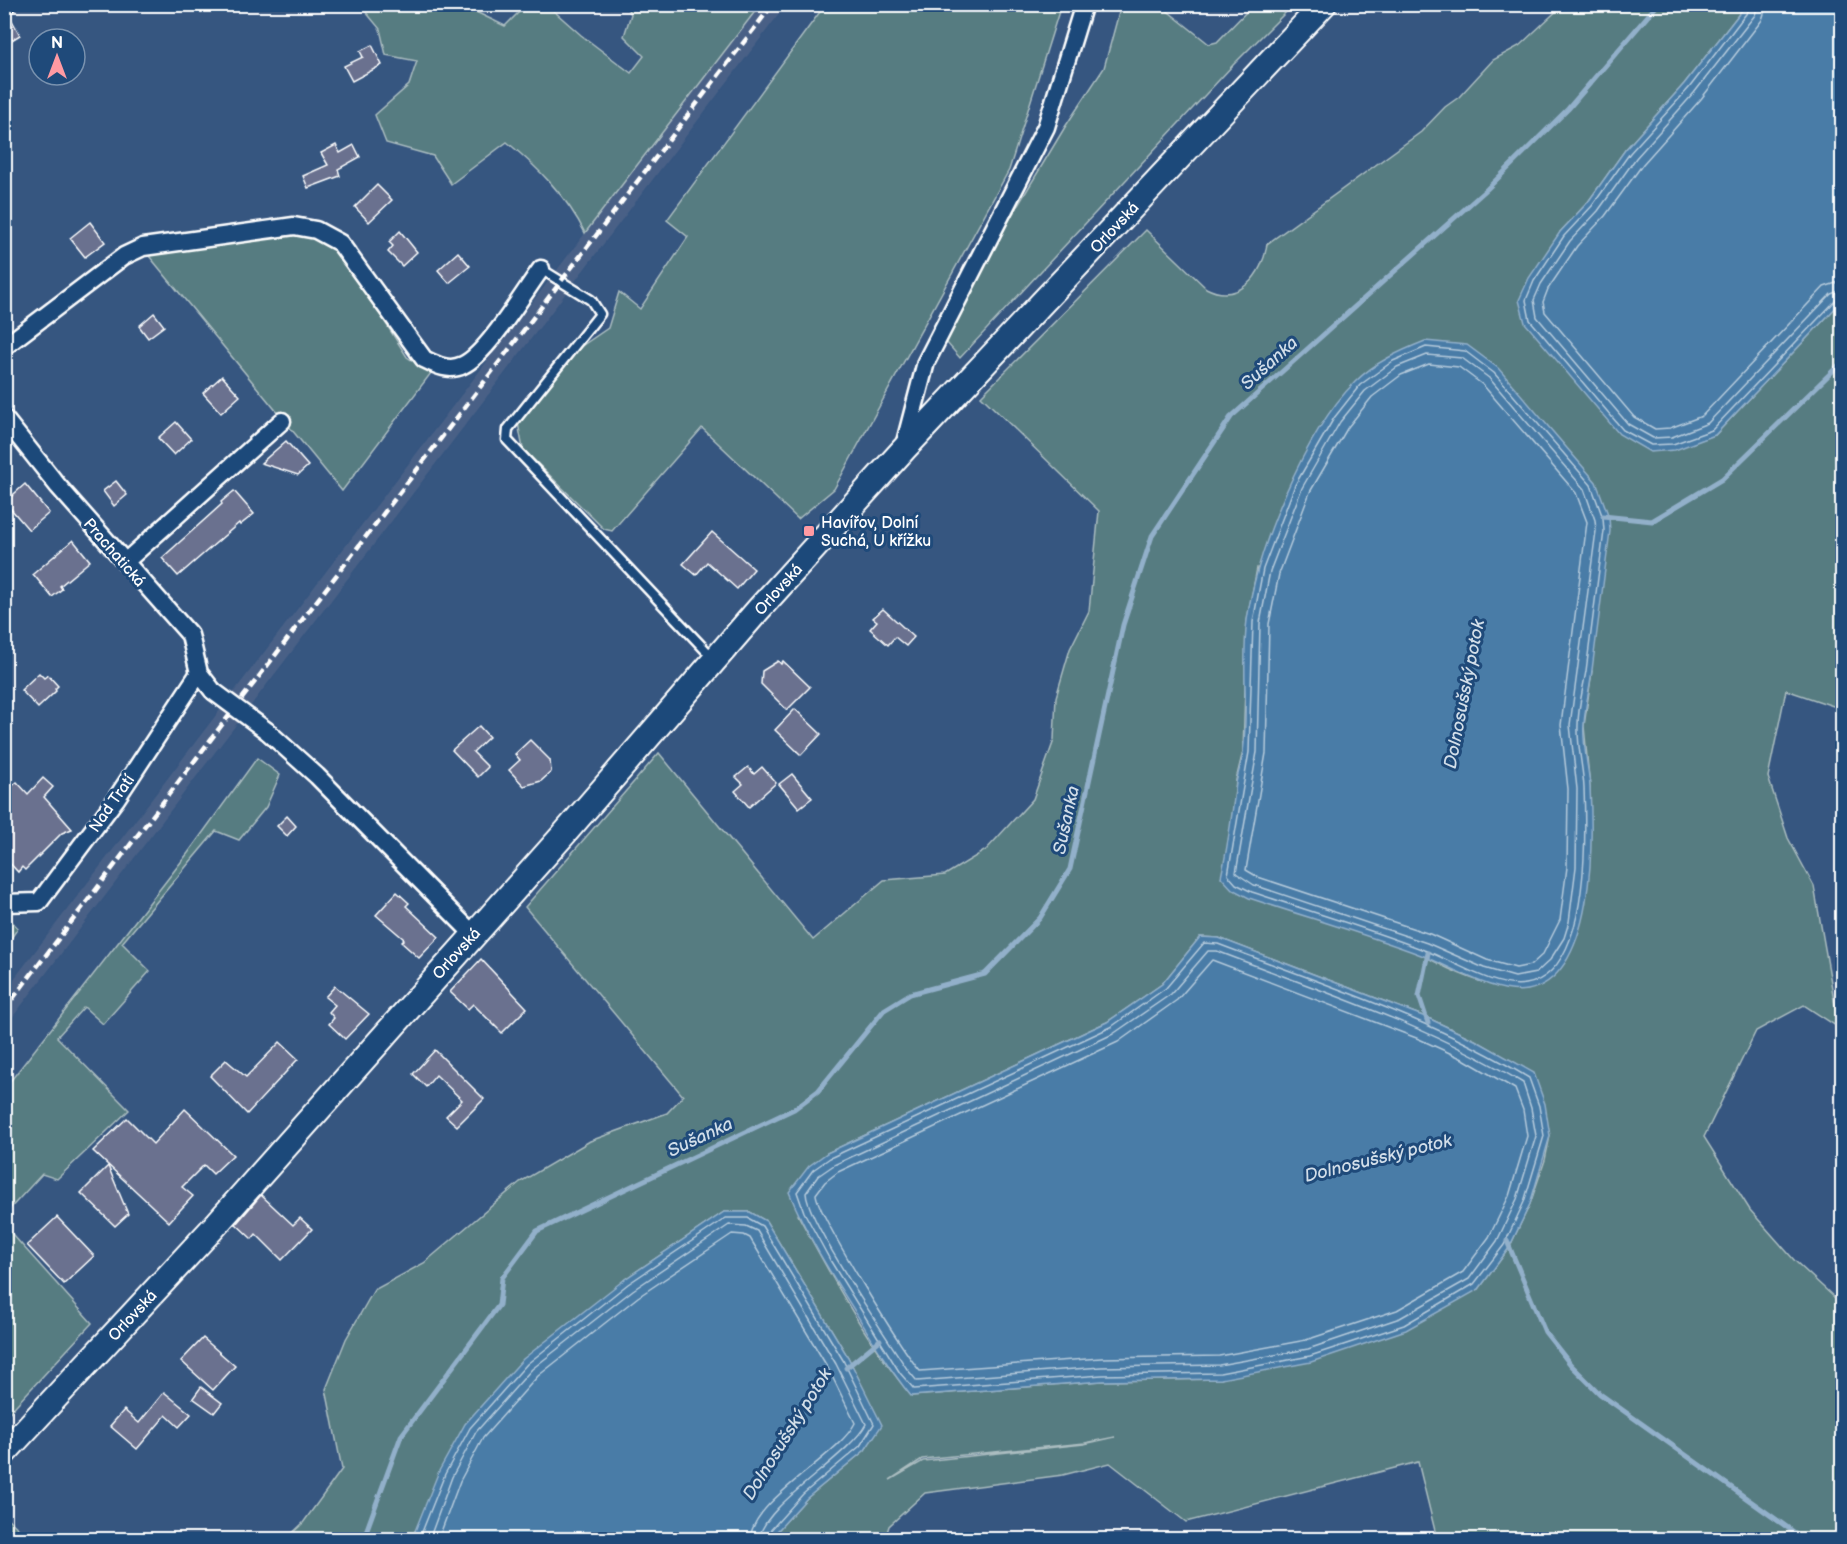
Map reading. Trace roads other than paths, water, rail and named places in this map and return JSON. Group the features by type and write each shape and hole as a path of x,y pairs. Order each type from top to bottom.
{"main road":[{"name":"Orlovská","path":"4,1453 213,1228 903,449 1324,4"}],"street":[{"name":"Orlovská","path":"903,449 926,362 1046,127 1084,4"},
{"path":"4,347 124,256 143,247 294,226 316,230 340,243 424,359 441,368 462,366 485,346 541,269"},
{"name":"Prachatická","path":"4,418 58,486 190,635 199,674 213,691 267,731 317,776 472,934"},
{"path":"125,562 282,421"},
{"name":"Nad Tratí","path":"4,903 39,902 116,799 199,674"}],"lane":[{"path":"541,269 591,300 600,314 508,429 507,440 715,660"}],"water":[{"path":"1746,5 1842,5 1842,301 1715,435 1675,450 1650,452 1619,434 1525,323 1519,300 1529,278 1560,232 1588,202 1625,150 1684,84"},
{"path":"1425,341 1467,345 1498,368 1596,482 1609,517 1610,531 1584,724 1591,810 1590,871 1586,903 1578,934 1567,960 1550,979 1528,990 1502,989 1400,947 1249,898 1232,889 1221,877 1245,735 1247,620 1252,591 1272,527 1301,461 1336,404 1355,382 1379,363"},
{"path":"1200,937 1219,938 1428,1018 1475,1040 1534,1073 1545,1104 1550,1136 1530,1204 1509,1248 1479,1289 1406,1330 1311,1362 1221,1379 1102,1381 911,1396 881,1354 827,1267 789,1192 809,1166 827,1153 1107,1022 1162,984"},
{"path":"724,1212 750,1212 766,1221 848,1357 882,1425 865,1450 807,1498 770,1539 416,1539 415,1531 439,1471 465,1424 523,1359 625,1279"}],"waterway":[{"name":"Sušanka","path":"363,1540 401,1436 499,1305 502,1278 537,1231 794,1109 818,1091 884,1010 910,994 985,974 1040,918 1070,869 1123,625 1152,536 1231,417 1487,189 1568,109 1658,4"},
{"name":"Dolnosušský potok","path":"1603,516 1652,521 1722,479 1842,362"},
{"name":"Dolnosušský potok","path":"1428,953 1419,996 1428,1023"},
{"path":"1507,1241 1545,1332 1571,1365 1600,1394 1805,1540"},
{"name":"Dolnosušský potok","path":"846,1368 880,1340"}],"railway":[{"path":"4,1010 773,4"}],"place":[{"name":"Havířov, Dolní Suchá, U křížku","path":"809,531"}]}
